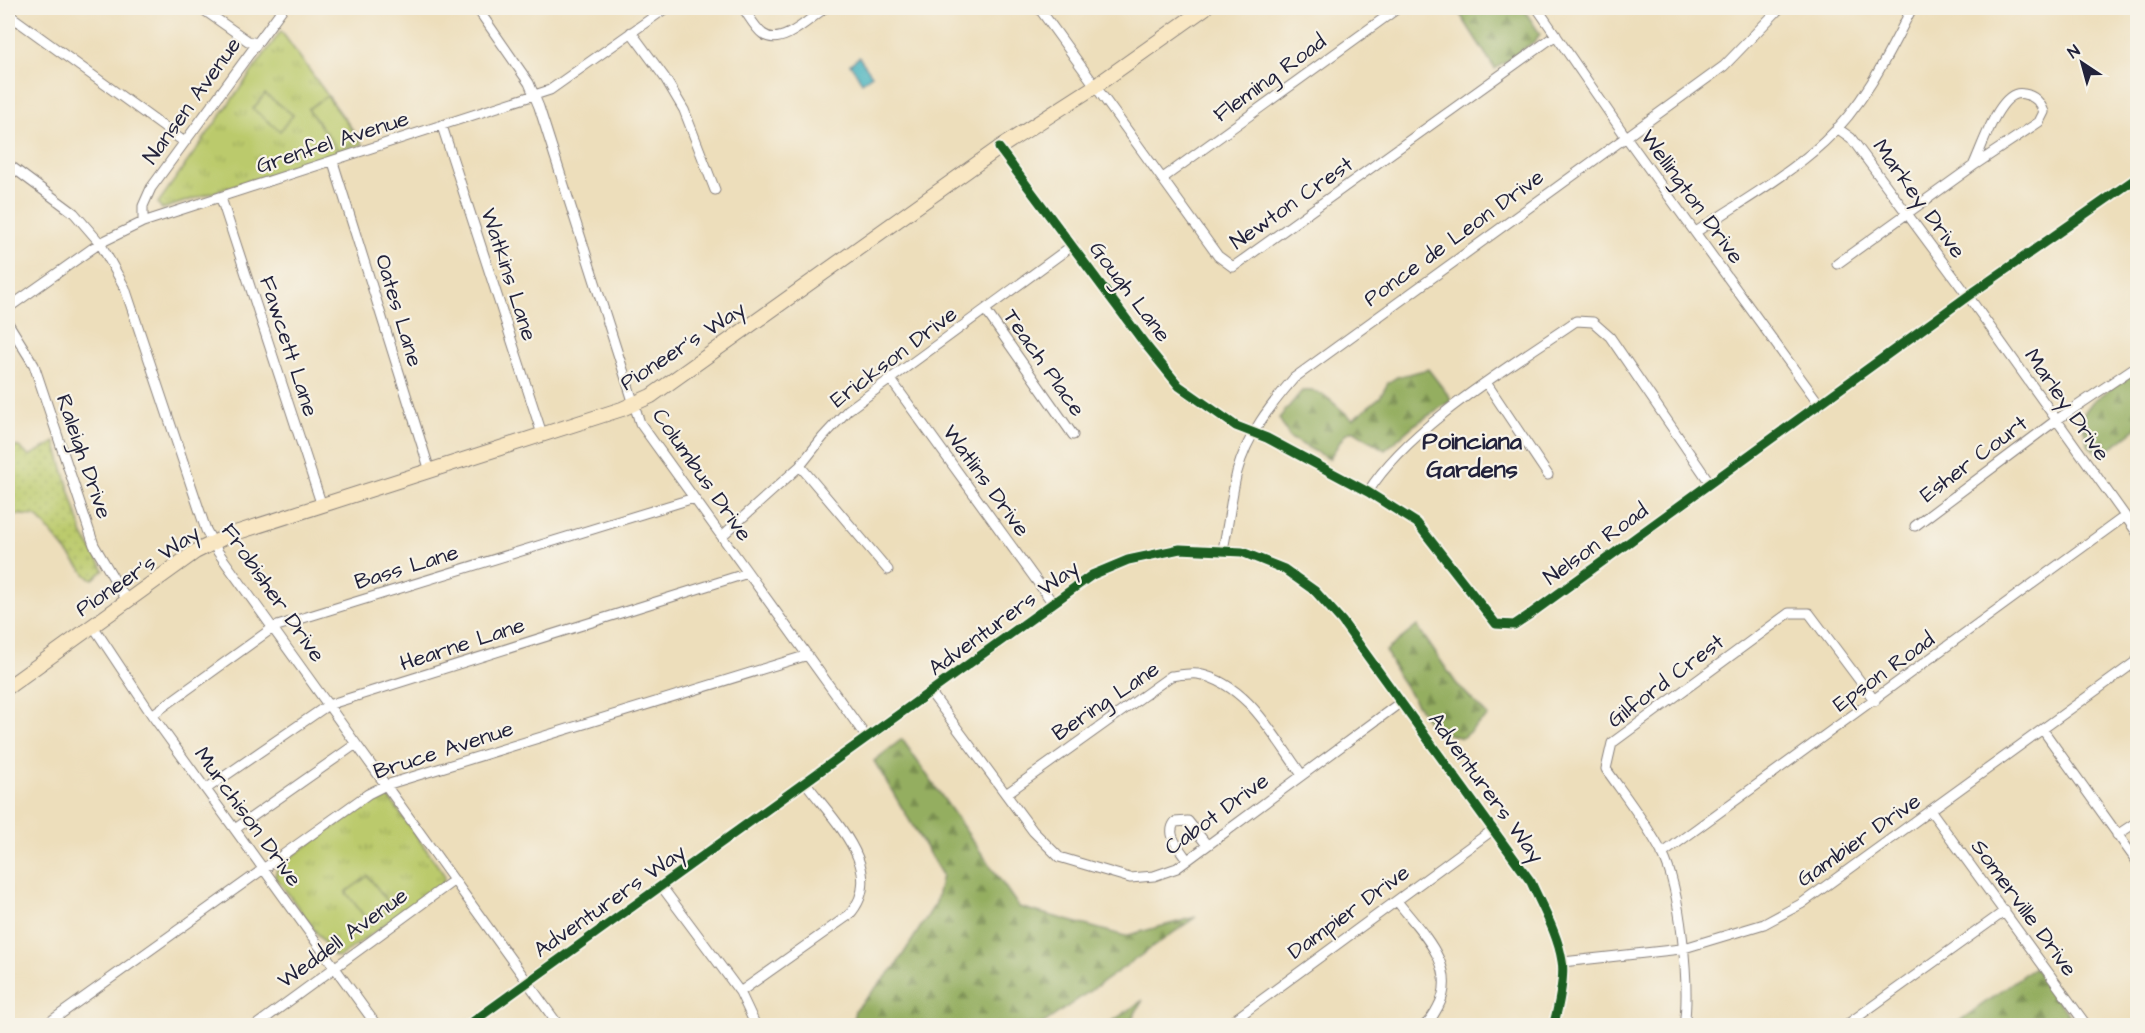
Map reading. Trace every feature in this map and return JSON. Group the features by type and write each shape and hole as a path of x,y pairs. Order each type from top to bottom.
{"main road":[{"name":"Pioneer's Way","path":"8,687 195,552 229,535 635,404 656,392 999,148 1094,87 1204,8"}],"street":[{"path":"201,8 248,41 257,43"},
{"name":"Nansen Avenue","path":"143,222 143,206 151,188 183,141 283,8"},
{"name":"Columbus Drive","path":"477,8 529,82 535,96 640,423 867,738"},
{"name":"Grenfel Avenue","path":"8,308 100,243 143,222 550,90 666,8"},
{"path":"743,8 765,36 775,39 784,36 825,8"},
{"name":"Newton Crest","path":"1039,8 1218,256 1233,267 1556,34"},
{"name":"Fleming Road","path":"1163,178 1398,8"},
{"name":"Wellington Drive","path":"1537,8 1626,137 1820,405"},
{"name":"Ponce de Leon Drive","path":"1222,549 1238,471 1254,433 1264,415 1294,378 1724,66 1780,8"},
{"path":"1696,232 1804,159 1837,128 1879,72 1912,8"},
{"path":"2133,8 2138,10"},
{"path":"8,14 183,141"},
{"path":"631,32 665,78 684,110 715,190"},
{"path":"1838,264 1973,166 2039,122 2044,112 2040,103 2031,95 2020,92 2010,95 1999,108 1973,166"},
{"name":"Watkins Lane","path":"442,126 542,434"},
{"name":"Markey Drive","path":"1837,128 1851,138 1968,296"},
{"name":"Gough Lane","path":"999,148 1179,386 1236,426 1254,433"},
{"name":"Oates Lane","path":"333,162 430,471"},
{"name":"Frobisher Drive","path":"8,164 74,213 100,243 125,288 206,530 213,543 559,1026"},
{"name":"Nelson Road","path":"1254,433 1368,492 1417,523 1496,624 1514,625 1968,296 2138,177"},
{"name":"Fawcett Lane","path":"221,198 322,506"},
{"name":"Erickson Drive","path":"722,536 800,466 823,436 848,410 1073,245"},
{"name":"Marley Drive","path":"1968,296 2055,421 2138,534"},
{"name":"Teach Place","path":"986,311 1073,435"},
{"path":"1368,492 1377,478 1437,419 1576,321 1593,322 1610,337 1710,483"},
{"name":"Raleigh Drive","path":"8,323 34,365 94,545 127,601"},
{"name":"Esher Court","path":"1915,526 2055,421 2138,365"},
{"name":"Watlins Drive","path":"891,380 1052,602"},
{"path":"1487,384 1548,476"},
{"path":"800,466 888,570"},
{"name":"Bass Lane","path":"152,715 274,627 694,498"},
{"name":"Epson Road","path":"1662,854 1875,701 2124,517"},
{"name":"Adventurers Way","path":"467,1026 1092,575 1128,560 1180,549 1222,549 1242,552 1284,569 1315,591 1342,621 1531,882 1548,917 1563,962"},
{"name":"Hearne Lane","path":"206,789 328,705 748,573"},
{"name":"Gilford Crest","path":"1684,1026 1687,1005 1679,909 1662,854 1606,769 1612,743 1789,613 1809,613 1875,701"},
{"name":"Murchison Drive","path":"93,626 152,715 377,1026"},
{"name":"Bruce Avenue","path":"44,1026 368,794 386,785 808,655"},
{"name":"Gambier Drive","path":"1563,962 1682,949 1764,924 1801,903 2138,660"},
{"name":"Bering Lane","path":"1006,794 1171,676 1196,674 1220,681 1236,690 1257,713 1302,775"},
{"name":"Cabot Drive","path":"931,693 1033,831 1059,857 1130,878 1154,876 1177,868 1401,702"},
{"path":"2043,730 2138,863"},
{"path":"235,829 356,744"},
{"path":"740,992 849,915 860,901 864,871 857,855 806,783"},
{"name":"Somerville Drive","path":"1931,811 2087,1026"},
{"path":"1187,860 1171,836 1171,829 1175,822 1183,820 1191,823 1207,845"},
{"path":"2117,835 2138,821"},
{"name":"Dampier Drive","path":"1226,1026 1494,829"},
{"name":"Weddell Avenue","path":"255,1026 453,881"},
{"path":"662,887 740,992 756,1026"},
{"path":"1397,901 1439,959 1446,981 1444,996 1431,1021 1424,1026"},
{"path":"1845,1026 2005,911"},
{"path":"1553,1026 1557,1014 1563,962"}],"green space":[{"path":"1456,8 1523,8 1540,34 1535,41 1495,69"},
{"path":"281,31 363,144 162,209 158,203"},
{"path":"265,94 293,115 280,131 253,109"},
{"path":"327,96 358,138 339,151 308,109"},
{"path":"1428,369 1452,400 1414,425 1385,450 1353,430 1345,434 1329,459 1290,438 1279,418 1302,391 1310,391 1323,395 1353,419 1380,397 1388,383 1397,377"},
{"path":"2137,371 2137,428 2103,454 2099,454 2089,446 2080,418 2093,401"},
{"path":"8,440 29,456 55,442 83,535 104,570 93,579 87,576 37,516 8,514"},
{"path":"1417,626 1456,683 1488,716 1462,738 1434,730 1396,673 1386,651"},
{"path":"902,739 1019,907 1125,936 1196,917 1041,1025 852,1025 855,1010 895,967 936,903 942,875 874,761"},
{"path":"381,794 388,796 445,876 443,884 339,957 333,955 275,876 278,866"},
{"path":"368,876 392,907 370,924 346,892"},
{"path":"2034,967 2076,1025 1954,1025"},
{"path":"1143,1000 1128,1025 1107,1025"}],"water":[{"path":"859,57 872,75 862,82 850,64"}],"cycle path":[{"path":"999,148 1179,386 1236,426 1267,438 1368,492 1417,523 1496,624 1514,625 1968,296 2138,177"},
{"path":"467,1026 1092,575 1128,560 1180,549 1242,552 1284,569 1315,591 1342,621 1531,882 1553,931 1563,967 1559,1002 1553,1026"}],"district":[{"name":"Poinciana Gardens","path":"1472,455"}]}
